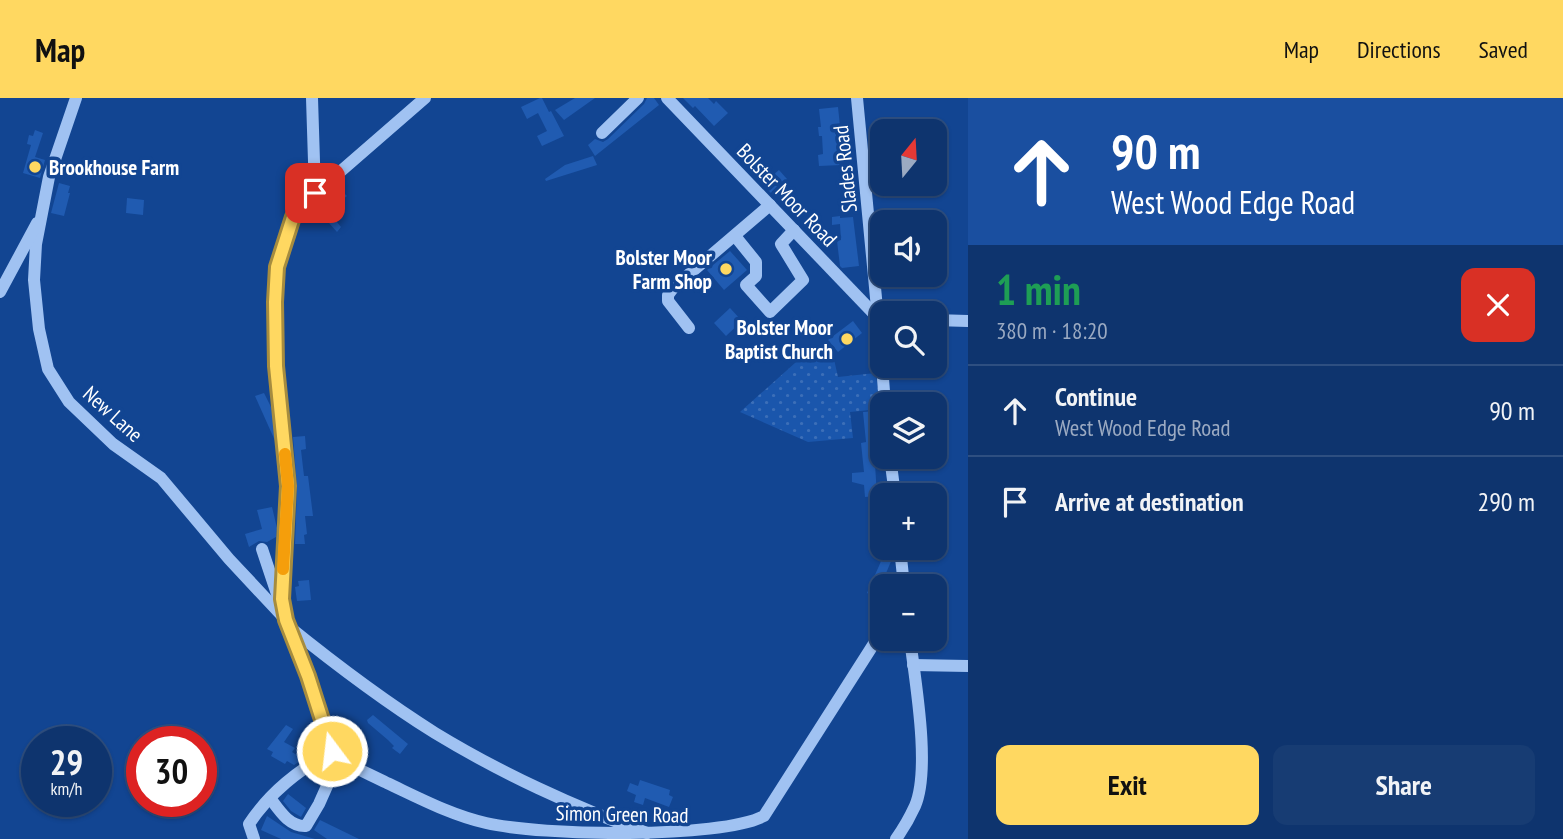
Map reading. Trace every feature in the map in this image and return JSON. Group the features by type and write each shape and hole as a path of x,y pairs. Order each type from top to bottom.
{"street":[{"path":"0,292 41,217 50,177 76,98"},
{"path":"312,98 315,193"},
{"path":"270,798 286,819 306,826 319,804 335,755 287,623 282,599 288,486 276,366 277,267 293,217 315,193 425,98"},
{"path":"602,132 638,98"},
{"name":"Bolster Moor Road","path":"667,98 870,309"},
{"name":"Slades Road","path":"857,98 878,301"},
{"path":"690,328 668,301 668,295 690,272 770,205"},
{"name":"New Lane","path":"41,217 34,280 40,338 48,369 69,402 113,444 161,478 287,623"},
{"path":"735,236 756,262 756,276 746,285 770,312 803,280 781,244 794,230"},
{"path":"947,320 968,321"},
{"path":"262,549 277,594 282,599"},
{"path":"287,623 331,660 434,732 487,762 596,814 658,837"},
{"name":"Simon Green Road","path":"335,755 352,767 439,808 485,823 572,835 683,837 730,831 755,823 764,816 870,650"},
{"path":"896,839 916,805 920,779 922,746 911,651"},
{"path":"913,665 968,666"},
{"path":"254,839 249,824 270,798 299,771 335,755"}],"shaded area":[{"path":"814,346 826,360 833,355 838,377 870,374 870,378 877,378 878,392 870,392 870,410 850,412 853,438 808,442 740,412"}],"building":[{"path":"540,98 549,112 551,111 564,136 542,146 537,136 547,131 538,113 527,119 521,107"},
{"path":"575,98 595,98 564,120 555,110"},
{"path":"647,98 654,98 659,105 595,156 588,145 595,139 603,142 608,139"},
{"path":"683,98 708,98 714,104 716,101 728,113 714,126 695,106 693,108"},
{"path":"838,107 843,155 840,155 841,165 819,166 818,155 823,154 822,136 819,136 818,127 821,127 819,109"},
{"path":"35,130 43,133 35,157 45,160 40,178 23,173 31,145 27,144 29,135 33,136"},
{"path":"593,156 597,165 546,181 545,179 565,165"},
{"path":"779,170 787,179 771,193 762,184"},
{"path":"59,183 70,186 64,216 51,213"},
{"path":"337,186 347,196 328,211 341,227 337,232 321,214 325,210 318,202"},
{"path":"127,198 144,200 143,215 126,213"},
{"path":"832,217 853,217 859,266 840,266 837,241 841,240 840,224 832,225"},
{"name":"Bolster Moor Farm Shop","path":"730,251 747,270 724,290 707,270"},
{"path":"730,308 742,321 726,336 714,323"},
{"path":"853,321 862,333 838,352 828,340"},
{"path":"264,393 273,411 276,443 255,396"},
{"path":"870,411 870,469 875,469 876,483 870,483 870,497 865,497 864,485 852,482 852,473 864,472 861,443 866,442 863,412"},
{"path":"305,436 306,449 301,450 304,476 308,476 313,516 305,516 305,544 295,544 297,487 293,437"},
{"path":"272,507 277,528 276,537 267,542 259,541 249,547 245,534 262,529 257,510"},
{"path":"882,560 892,560 886,574 875,574"},
{"path":"309,580 311,600 297,601 295,587 299,586 298,581"},
{"path":"373,715 408,744 400,754 368,723 367,720"},
{"path":"286,725 293,729 284,742 295,748 292,752 303,759 294,765 287,761 285,764 271,756 273,752 267,749"},
{"path":"640,780 670,790 669,795 673,797 669,807 645,798 643,805 634,802 636,795 627,791 630,783 638,786"},
{"path":"288,794 306,808 301,817 291,811 283,801"},
{"path":"267,816 291,832 315,839 281,839 261,830"},
{"path":"320,820 359,839 327,839 314,830"}],"slow traffic":[{"path":"283,569 288,486 285,454"}],"place":[{"name":"Brookhouse Farm","path":"35,167"},
{"name":"Bolster Moor Farm Shop","path":"726,269"},
{"name":"Bolster Moor Baptist Church","path":"847,339"}],"route":[{"path":"315,193 293,217 277,267 276,366 288,486 282,599 286,620 326,726 332,751"}]}
